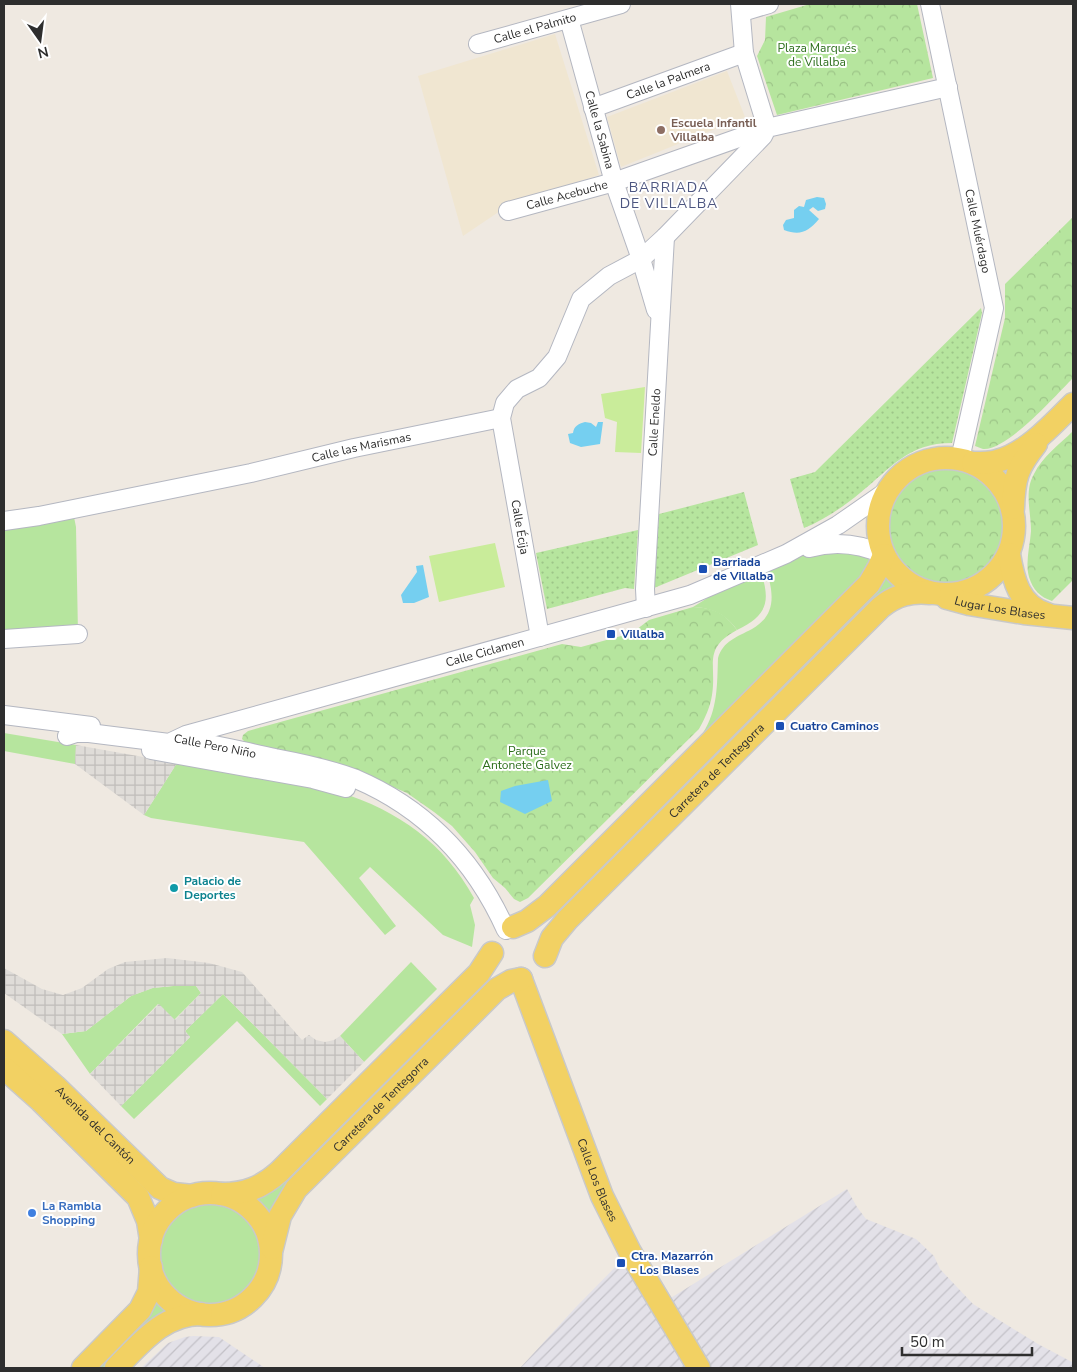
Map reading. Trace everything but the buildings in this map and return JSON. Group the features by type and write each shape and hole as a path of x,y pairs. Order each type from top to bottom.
{"main road":[{"path":"967,461 983,468 998,481 1009,498 1015,531 1009,554 997,573 978,587 957,594 932,593 916,588 902,579 892,568 884,555 880,542 878,525 880,508 887,492 901,475 919,464 939,458 989,462 1007,457 1018,452 1049,428 1073,404"},
{"path":"1012,508 1014,484 1019,467 1049,428"},
{"name":"Lugar Los Blases","path":"1009,554 1012,574 1025,601 1041,612 1070,617"},
{"name":"Carretera de Tentegorra","path":"509,928 527,921 546,906 792,662 869,584 880,568 884,555"},
{"name":"Carretera de Tentegorra","path":"545,956 552,938 566,920 881,607 901,595 918,592 932,593"},
{"name":"Lugar Los Blases","path":"932,593 970,604 1024,613 1070,617"},
{"path":"519,926 530,928 539,935 544,945 545,956 536,973 521,979 513,978 502,974 495,965 492,953 496,940 509,928 519,926"},
{"name":"Carretera de Tentegorra","path":"220,1194 245,1192 268,1182 479,973 492,953"},
{"name":"Carretera de Tentegorra","path":"271,1254 275,1228 288,1199 296,1189 497,990 511,981 521,979"},
{"name":"Calle Los Blases","path":"521,979 602,1196 630,1252 699,1368"},
{"name":"Avenida del Cantón","path":"4,1041 55,1086 160,1188 174,1194 192,1196"},
{"name":"Avenida del Cantón","path":"4,1068 41,1101 138,1197 148,1221 151,1240"},
{"path":"83,1368 140,1310 148,1292 151,1240 158,1224 168,1211 181,1201 192,1196 208,1193 220,1194 242,1202 256,1214 266,1230 270,1241 271,1254 266,1278 252,1297 244,1304 220,1314 188,1315 166,1323 150,1335 116,1368"},
{"path":"151,1266 156,1282 170,1300 185,1309 207,1314"}],"street":[{"name":"Calle el Palmito","path":"478,44 621,4"},
{"path":"501,418 505,403 517,389 539,378 557,357 581,299 609,276 641,258 665,237 763,136 768,128 744,53 741,8 769,4"},
{"name":"Calle Muérdago","path":"930,4 994,308 967,461"},
{"name":"Calle la Sabina","path":"569,18 614,182 641,258 660,325"},
{"name":"Calle la Palmera","path":"593,108 744,53"},
{"name":"Calle Acebuche","path":"508,211 614,182 768,128 948,87"},
{"name":"Calle Eneldo","path":"646,608 645,589 665,237"},
{"name":"Calle las Marismas","path":"4,521 39,516 251,473 354,448 501,418"},
{"name":"Calle Écija","path":"501,418 540,637"},
{"name":"Calle Ciclamen","path":"179,738 690,595 786,554 838,525 887,492"},
{"name":"Calle Ciclamen","path":"786,554 821,545 842,543 862,546 884,555"},
{"path":"4,639 78,634"},
{"name":"Calle Pero Niño","path":"4,715 179,738 310,765 355,779 394,799 443,836 465,860 509,928"},
{"path":"240,720 233,734 234,741 244,751"},
{"name":"Calle Pero Niño","path":"4,724 313,779 364,793 414,814"},
{"path":"67,736 76,733 89,733 169,743 179,738"}],"shaded area":[{"path":"555,34 599,175 512,203 463,236 418,76"},
{"name":"Escuela Infantil Villalba","path":"727,71 745,117 621,167 607,117"},
{"path":"76,745 177,763 144,815 75,764"},
{"path":"167,958 209,963 242,972 302,1040 309,1035 316,1040 325,1042 340,1036 364,1062 327,1099 223,994 185,1031 190,1037 121,1106 90,1074 159,1004 175,1020 201,993 196,986 153,988 131,996 86,1031 62,1034 4,993 4,968 42,989 63,995 82,988 108,969 125,962"},
{"path":"847,1189 866,1219 916,1239 934,1256 940,1269 973,1304 1038,1344 1072,1362 1073,1368 520,1368 630,1252 661,1304"},
{"path":"193,1336 219,1337 265,1368 141,1368 168,1343"}],"green space":[{"name":"Plaza Marqués de Villalba","path":"810,4 917,4 933,78 777,115 757,56 765,40 766,17"},
{"path":"1073,217 1073,378 1018,432 993,447 983,449 975,446 1005,318 1005,284"},
{"path":"981,308 982,313 952,443 923,447 912,452 891,466 840,508 804,528 790,479 815,472"},
{"path":"645,387 641,453 615,452 617,422 605,418 601,394"},
{"path":"1073,431 1073,580 1052,601 1037,592 1029,577 1028,560 1031,531 1029,487 1037,468"},
{"path":"946,458 972,463 984,469 994,478 1003,488 1009,500 1014,526 1009,552 1003,564 994,574 984,583 972,589 946,594 920,589 908,583 898,574 889,564 883,552 878,526 883,500 889,488 898,478 908,469 920,463"},
{"path":"744,492 758,545 654,588 659,514"},
{"path":"74,517 76,527 78,634 4,638 4,528"},
{"path":"638,530 634,589 625,588 547,609 536,553"},
{"path":"495,543 505,587 439,602 429,556"},
{"path":"812,547 886,560 897,574 909,584 908,593 729,759 703,733 712,715 714,706 720,652 727,643 761,623 767,616 770,608 771,591 764,564"},
{"path":"759,566 765,587 765,604 762,611 748,624 737,630 733,624 718,613 693,607"},
{"name":"Parque Antonete Galvez","path":"693,607 718,612 728,619 737,630 726,637 715,651 711,700 699,729 528,898 520,902 514,899 493,878 475,852 452,826 407,793 358,772 247,744 242,739 243,735 248,731 562,644 581,647 632,633 649,620"},
{"path":"4,733 76,745 75,764 4,751"},
{"path":"177,763 339,792 361,800 400,819 418,831 449,861 474,898 470,905 475,925 472,947 443,935 370,867 359,878 396,926 385,935 304,842 151,818 144,815"},
{"path":"411,962 437,989 364,1062 340,1036"},
{"path":"196,986 201,993 174,1020 158,1004 90,1074 62,1034 86,1031 131,996 152,988"},
{"path":"223,994 327,1099 320,1106 237,1021 134,1119 121,1106 190,1037 185,1031"},
{"path":"389,1063 406,1080 296,1189 271,1254 266,1277 252,1297 237,1308 226,1312 193,1314 116,1368 83,1368 137,1314 151,1266 150,1250 158,1224 168,1211 181,1201 192,1196 208,1193 238,1193"}],"water":[{"path":"817,197 824,198 826,204 825,209 818,211 813,207 809,210 819,219 815,223 807,230 799,233 784,230 783,225 786,220 794,218 794,210 799,206 804,207 806,200"},
{"path":"585,422 591,423 596,427 598,422 603,422 600,444 581,447 570,443 568,434 573,433 577,426"},
{"path":"423,565 429,597 414,603 403,603 401,595 417,572 416,566"},
{"path":"548,780 552,801 525,814 500,802 501,791 515,786"}],"place":[{"name":"Escuela Infantil Villalba","path":"661,130"},
{"name":"Barriada de Villalba","path":"703,569"},
{"name":"Villalba","path":"611,634"},
{"name":"Cuatro Caminos","path":"780,726"},
{"name":"Palacio de Deportes","path":"174,888"},
{"name":"La Rambla Shopping","path":"32,1213"},
{"name":"Ctra. Mazarrón - Los Blases","path":"621,1263"}],"district":[{"name":"BARRIADA DE VILLALBA","path":"669,196"}]}
